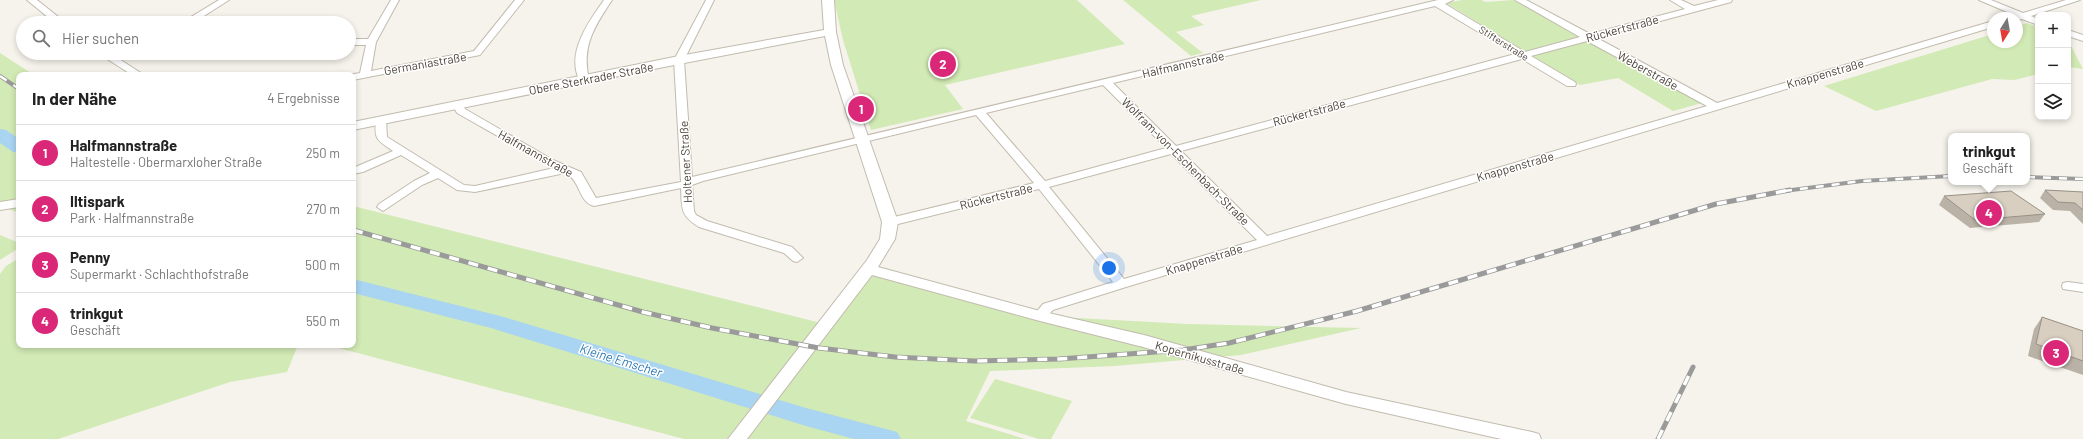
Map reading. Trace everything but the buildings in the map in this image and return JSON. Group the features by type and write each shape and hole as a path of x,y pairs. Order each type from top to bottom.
{"street":[{"path":"31,0 52,16"},
{"path":"198,16 225,0"},
{"path":"365,74 371,42 395,0"},
{"name":"Germaniastraße","path":"356,76 477,53 481,50 520,0"},
{"path":"584,79 580,65 585,40 591,25 608,0"},
{"path":"679,60 710,0"},
{"path":"736,439 749,420 868,269 886,244 890,232 890,222 837,65 830,32 828,0"},
{"name":"Halfmannstraße","path":"457,104 461,111 549,162 577,174 590,199 594,202 686,184 699,178 1449,0"},
{"name":"Weberstraße","path":"1519,0 1715,106"},
{"path":"1674,0 1693,9"},
{"name":"Rückertstraße","path":"890,222 1042,185 1522,54 1728,0"},
{"path":"1983,0 2008,12"},
{"path":"2023,16 2076,0"},
{"name":"Stifterstraße","path":"1437,3 1571,84"},
{"path":"2023,18 2035,20"},
{"name":"Knappenstraße","path":"1040,316 1048,307 1121,284 1987,26"},
{"path":"2071,30 2083,34"},
{"name":"Obere Sterkrader Straße","path":"356,125 679,60 830,32"},
{"path":"2071,34 2083,38"},
{"path":"356,42 371,42"},
{"path":"117,60 135,72"},
{"name":"Holtener Straße","path":"679,60 688,211 697,221 788,250 797,258"},
{"name":"Wolfram-von-Eschenbach-Straße","path":"1106,82 1175,148 1265,241"},
{"path":"980,112 1042,185 1121,284"},
{"path":"381,120 380,134 382,139 466,190 567,169"},
{"path":"356,170 401,151"},
{"path":"383,207 418,183 438,174"},
{"path":"0,206 16,203"},
{"name":"Kopernikusstraße","path":"868,269 1040,316 1144,341 1346,398 1532,439"},
{"path":"2068,286 2083,288"}],"green space":[{"path":"834,0 1077,0 1125,44 945,85 963,109 871,130 843,40"},
{"path":"1123,0 1261,0 1191,16 1204,25 1176,32 1203,53 1191,56"},
{"path":"1462,0 1481,0 1486,2 1513,0 1702,103 1673,111 1618,78 1580,85 1446,3"},
{"path":"2027,23 2035,26 2035,75 2015,80 1992,79 1876,111 1824,86 1987,36 1987,48 2023,48 2023,24"},
{"path":"2071,46 2083,69 2071,67"},
{"path":"0,53 29,72 16,72 16,212 0,206"},
{"path":"356,207 825,324 868,269 1040,316 1188,324 1361,328 1241,355 1115,366 990,371 966,421 1025,439 684,439 339,348 356,348"},
{"path":"0,235 16,242 16,250 0,260"},
{"path":"16,260 16,348 297,348 287,372 230,382 58,439 0,439 0,274 6,266"},
{"path":"995,379 1072,401 1051,439 1039,439 970,418"}],"waterway":[{"name":"Kleine Emscher","path":"0,134 16,146"},
{"name":"Kleine Emscher","path":"356,287 496,322 806,417 888,439"}],"railway":[{"path":"0,76 16,87"},
{"path":"1786,191 1862,181 1948,176"},
{"path":"2030,177 2083,179"},
{"path":"356,231 643,312 712,328 819,348 895,357 974,361 1059,359 1183,350 1229,343 1357,311 1716,204 1786,191"},
{"path":"1658,439 1693,367"}],"place":[{"name":"Iltispark","path":"943,64"},
{"name":"Halfmannstraße","path":"861,109"},
{"name":"trinkgut","path":"1989,213"},
{"name":"Penny","path":"2056,353"}]}
